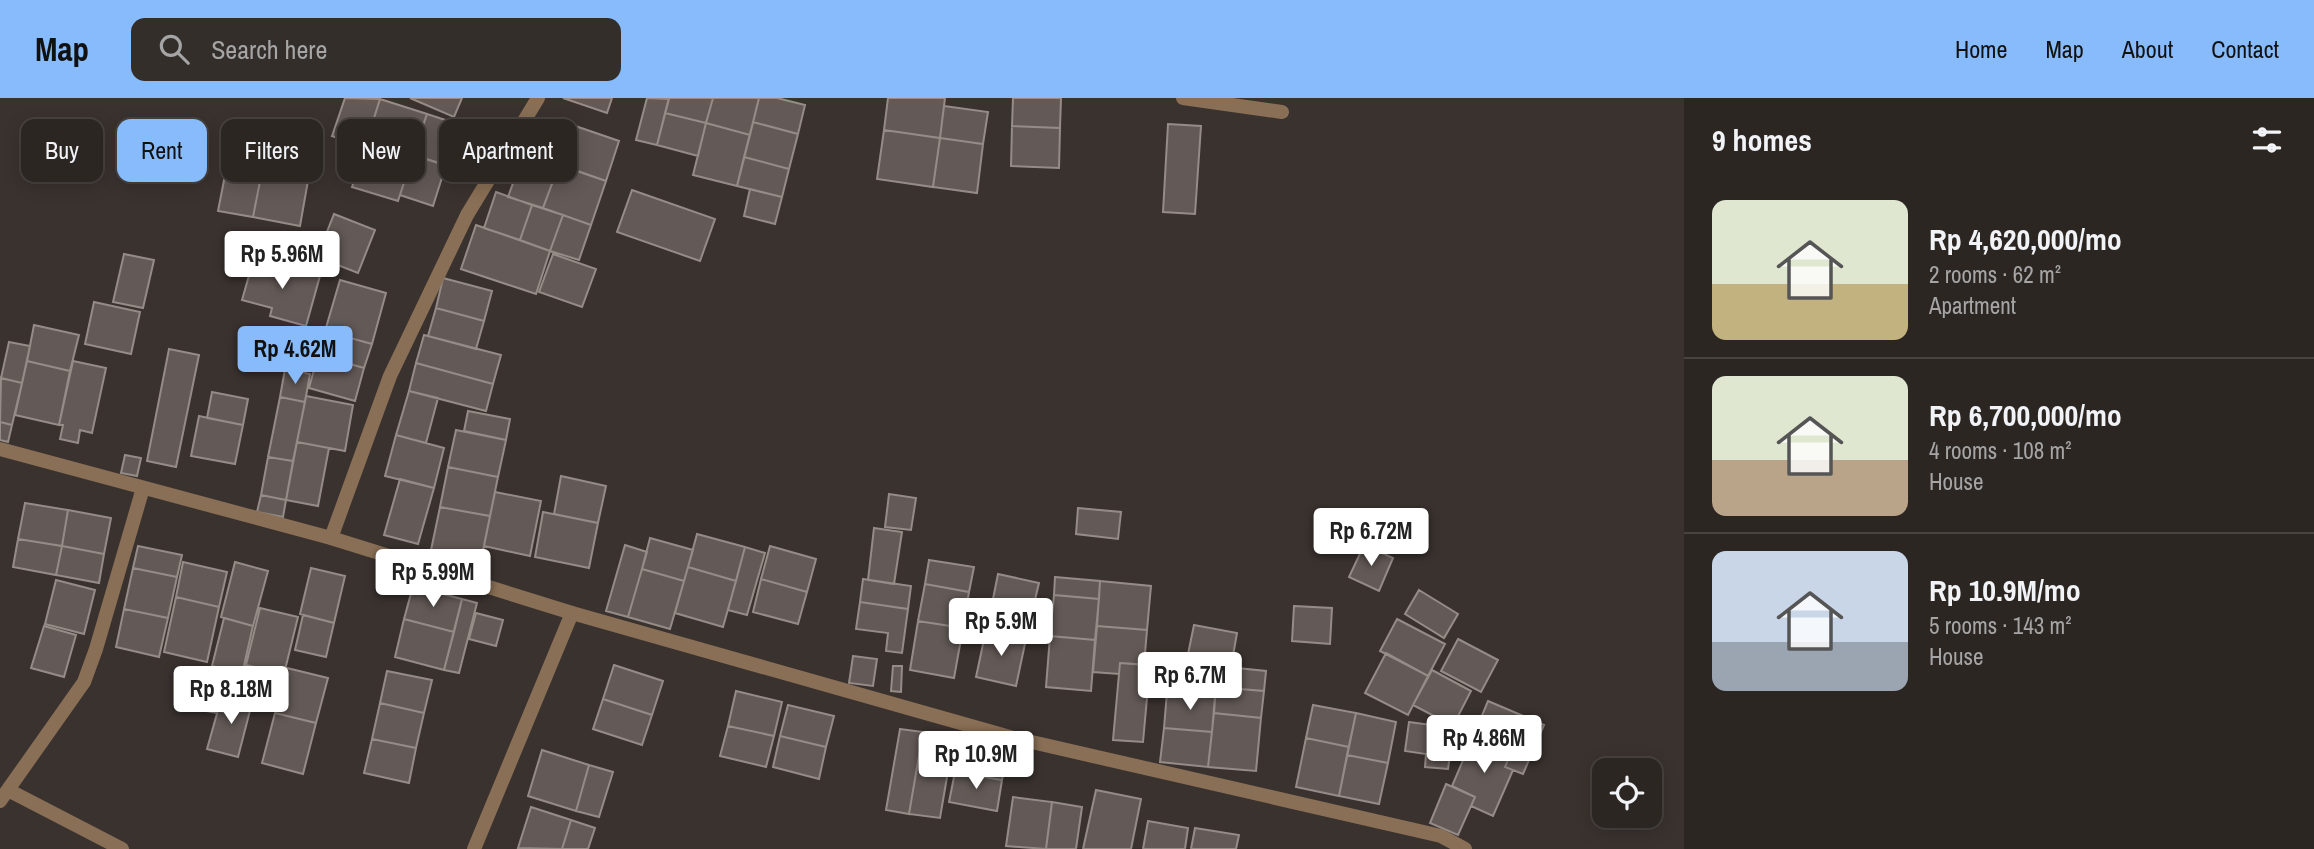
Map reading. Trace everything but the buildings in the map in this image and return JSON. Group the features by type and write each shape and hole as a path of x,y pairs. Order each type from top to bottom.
{"street":[{"path":"331,538 390,376 467,215 538,98"},
{"path":"1182,98 1282,112"},
{"path":"0,449 331,538 572,613 1010,737 1441,836 1465,849"},
{"path":"122,849 4,795 84,682 144,488"},
{"path":"474,849 572,613"}]}
